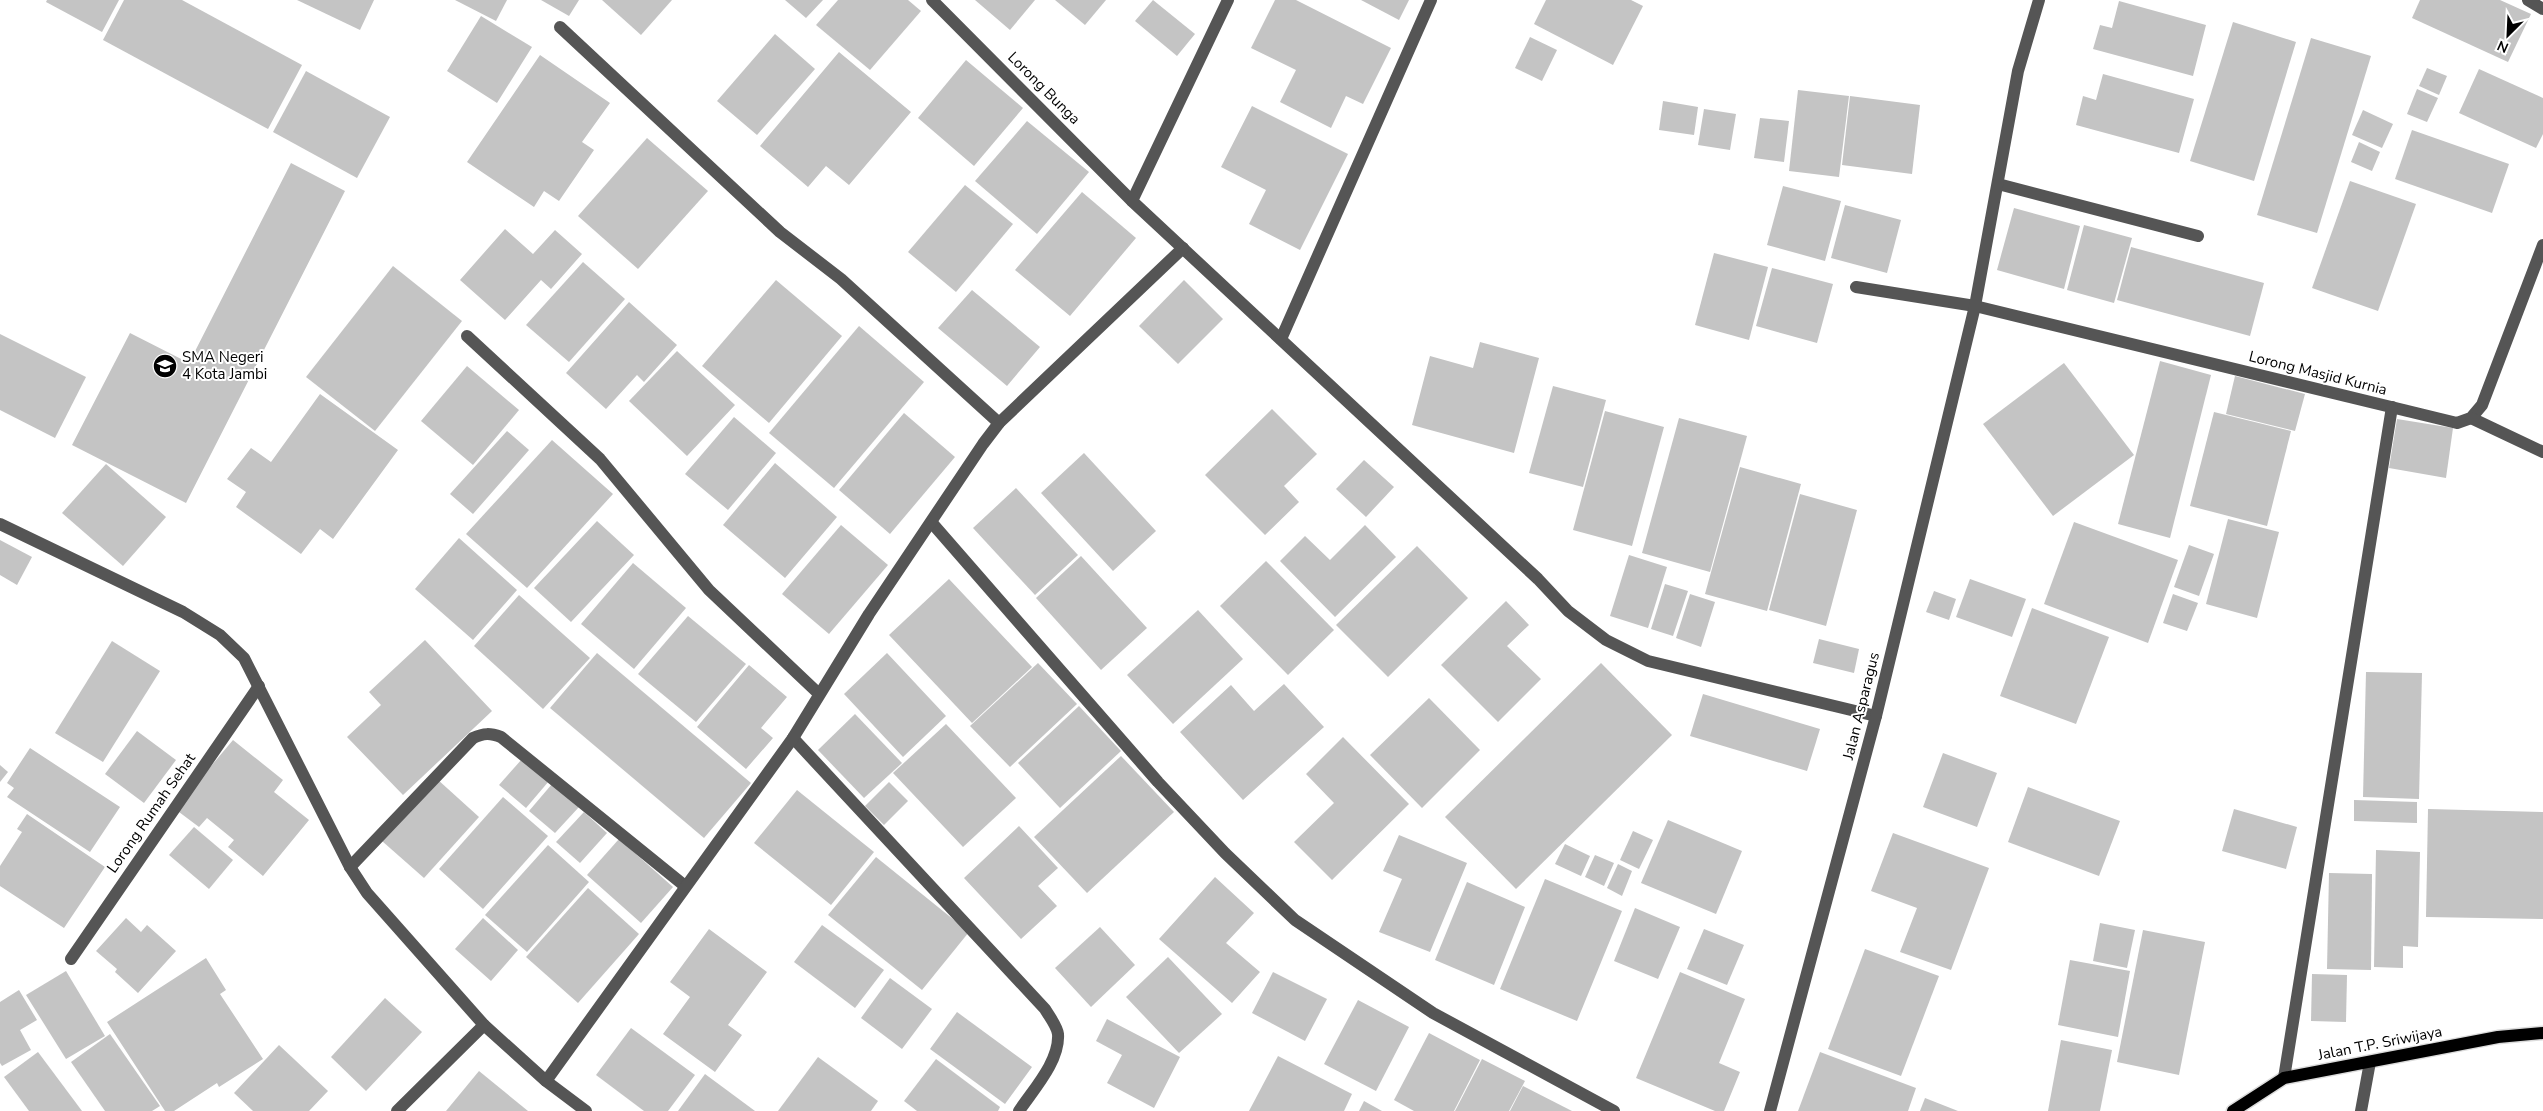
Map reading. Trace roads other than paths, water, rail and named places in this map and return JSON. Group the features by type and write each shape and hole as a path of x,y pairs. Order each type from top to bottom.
{"main road":[{"name":"Jalan T.P. Sriwijaya","path":"2233,1111 2284,1078 2498,1037 2543,1032"}],"street":[{"name":"Lorong Bunga","path":"932,0 1132,201 1538,579 1568,611 1606,640 1648,661 1876,716"},
{"path":"1132,201 1228,0"},
{"path":"1281,339 1432,0"},
{"name":"Jalan Asparagus","path":"1770,1111 1876,716 1975,306 2018,71 2039,0"},
{"path":"2528,0 2543,9"},
{"path":"560,26 780,232 841,279 999,423"},
{"path":"1998,184 2198,236"},
{"path":"2543,245 2482,405 2471,418 2543,452"},
{"path":"546,1081 793,738 818,693 983,444 999,423 1183,248"},
{"name":"Lorong Masjid Kurnia","path":"1856,287 1975,306 2457,423 2471,418"},
{"path":"467,336 600,459 709,590 818,693"},
{"path":"2284,1078 2392,408"},
{"path":"932,523 1158,782 1225,853 1295,920 1433,1014 1614,1111"},
{"path":"0,524 183,612 213,630 244,658 350,867 367,893 484,1025 546,1081 586,1111"},
{"name":"Lorong Rumah Sehat","path":"71,959 259,686"},
{"path":"350,867 473,738 482,734 491,734 501,737 686,886"},
{"path":"793,738 1045,1009 1058,1032 1057,1048 1048,1066 1019,1111"},
{"path":"397,1111 484,1025"},
{"path":"2361,1111 2370,1062"}],"place":[{"name":"SMA Negeri 4 Kota Jambi","path":"165,366"}]}
